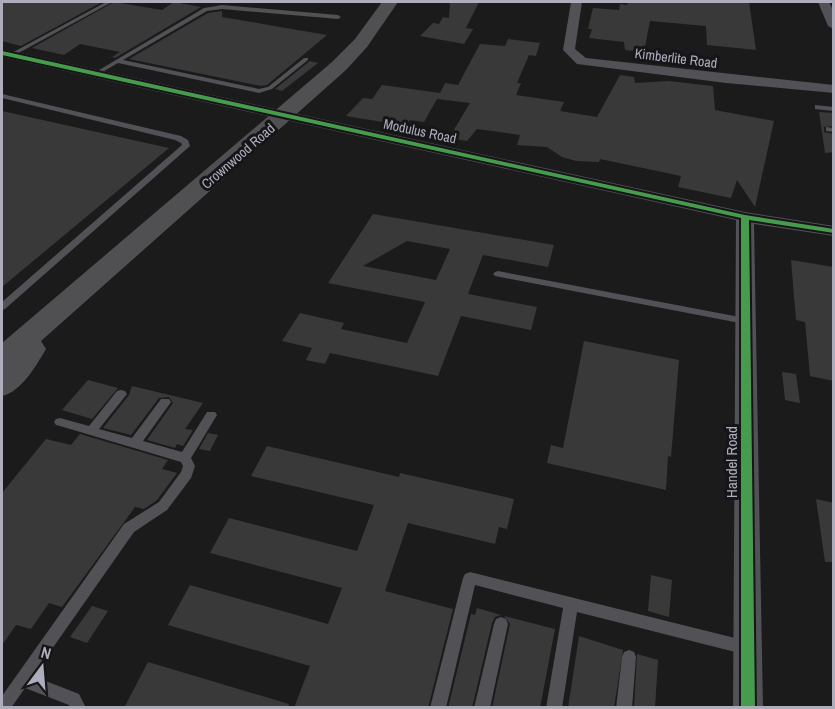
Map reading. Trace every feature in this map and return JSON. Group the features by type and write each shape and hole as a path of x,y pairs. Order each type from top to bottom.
{"main road":[{"name":"Crownwood Road","path":"2,359 283,116 357,47 390,2"},
{"name":"Crownwood Road","path":"2,386 74,299"}],"street":[{"name":"Kimberlite Road","path":"576,2 569,50 582,61 726,79 834,89"},
{"path":"823,2 834,26"},
{"name":"Modulus Road","path":"6,54 745,217 834,231"},
{"name":"Handel Road","path":"745,217 748,708"}],"lane":[{"path":"6,54 109,2"},
{"path":"97,73 196,12 212,7 338,17"},
{"path":"117,61 259,91 270,88 306,59"},
{"path":"2,96 178,138 185,142 186,146 2,307"},
{"path":"818,107 834,109"},
{"path":"498,274 746,321"},
{"path":"91,431 121,394"},
{"path":"135,443 165,402"},
{"path":"186,458 211,415"},
{"path":"60,422 186,458"},
{"path":"4,706 12,686 129,528 163,506 187,474 189,466 186,458"},
{"path":"438,708 470,578 747,648"},
{"path":"554,708 571,604"},
{"path":"482,708 501,624"},
{"path":"624,708 629,657"},
{"path":"12,686 74,699 79,708"}],"building":[{"path":"2,2 102,2 21,46 2,41"},
{"path":"114,2 162,10 174,2 201,7 115,58 112,57 120,52 80,44 64,55 32,48"},
{"path":"450,2 479,2 466,28 473,29 464,44 420,36 433,23 439,24 443,17 449,18"},
{"path":"628,2 749,2 756,50 707,45 706,26 650,21 644,52 625,50 624,42 589,38 592,29 588,29 593,8 619,10 620,4 627,5"},
{"path":"222,11 222,17 327,35 267,85 261,86 129,59 208,13"},
{"path":"508,39 540,43 536,56 529,55 517,83 521,83 516,95 564,102 560,111 597,117 620,75 634,77 635,83 669,81 713,86 715,110 774,121 755,207 737,180 731,198 678,187 681,176 600,159 599,162 576,161 562,157 547,147 517,145 520,135 477,129 467,141 449,138 470,103 437,99 424,122 410,120 407,126 346,116 363,98 372,99 382,85 440,93 445,83 458,85 480,44 505,46"},
{"path":"310,61 318,63 282,91 275,89"},
{"path":"2,111 169,148 2,287"},
{"path":"819,112 834,113 834,126 824,127 824,132 834,134 834,152 825,153"},
{"path":"373,214 554,245 548,267 483,255 468,294 537,307 531,330 461,316 438,376 330,353 325,364 306,360 312,348 282,341 300,313 344,323 341,329 407,343 425,302 328,283","holes":["407,241 450,249 436,280 363,266"]},
{"path":"791,260 834,267 834,381 810,376 805,322 796,320"},
{"path":"584,341 679,360 666,490 547,463 551,445 563,448"},
{"path":"782,372 796,374 800,403 785,400"},
{"path":"88,380 118,388 92,419 62,410"},
{"path":"132,386 203,403 185,429 193,430 183,446 177,444 175,448 147,440 173,403 169,397 159,398 131,435 103,428 129,395"},
{"path":"208,433 218,435 210,451 199,449"},
{"path":"80,434 168,460 162,469 177,473 157,500 144,509 135,507 62,607 49,603 31,629 16,625 2,645 2,493 46,439 71,445"},
{"path":"267,446 399,477 400,473 514,499 507,529 499,527 495,544 408,523 385,591 453,609 428,708 294,708 310,666 168,625 190,585 328,624 342,588 210,553 229,518 357,551 374,505 251,476"},
{"path":"816,499 834,503 834,562 825,562"},
{"path":"651,575 672,580 669,617 648,611"},
{"path":"92,606 108,611 87,643 70,637"},
{"path":"477,608 501,615 495,617 492,623 472,708 448,708 471,614 475,615"},
{"path":"504,616 555,629 540,708 492,708 510,624"},
{"path":"579,636 623,650 614,708 568,708"},
{"path":"637,654 658,660 655,708 634,708"},
{"path":"148,662 289,704 288,708 124,708"}],"cycle path":[{"path":"2,53 745,217 834,231"},
{"path":"745,217 748,708"}]}
